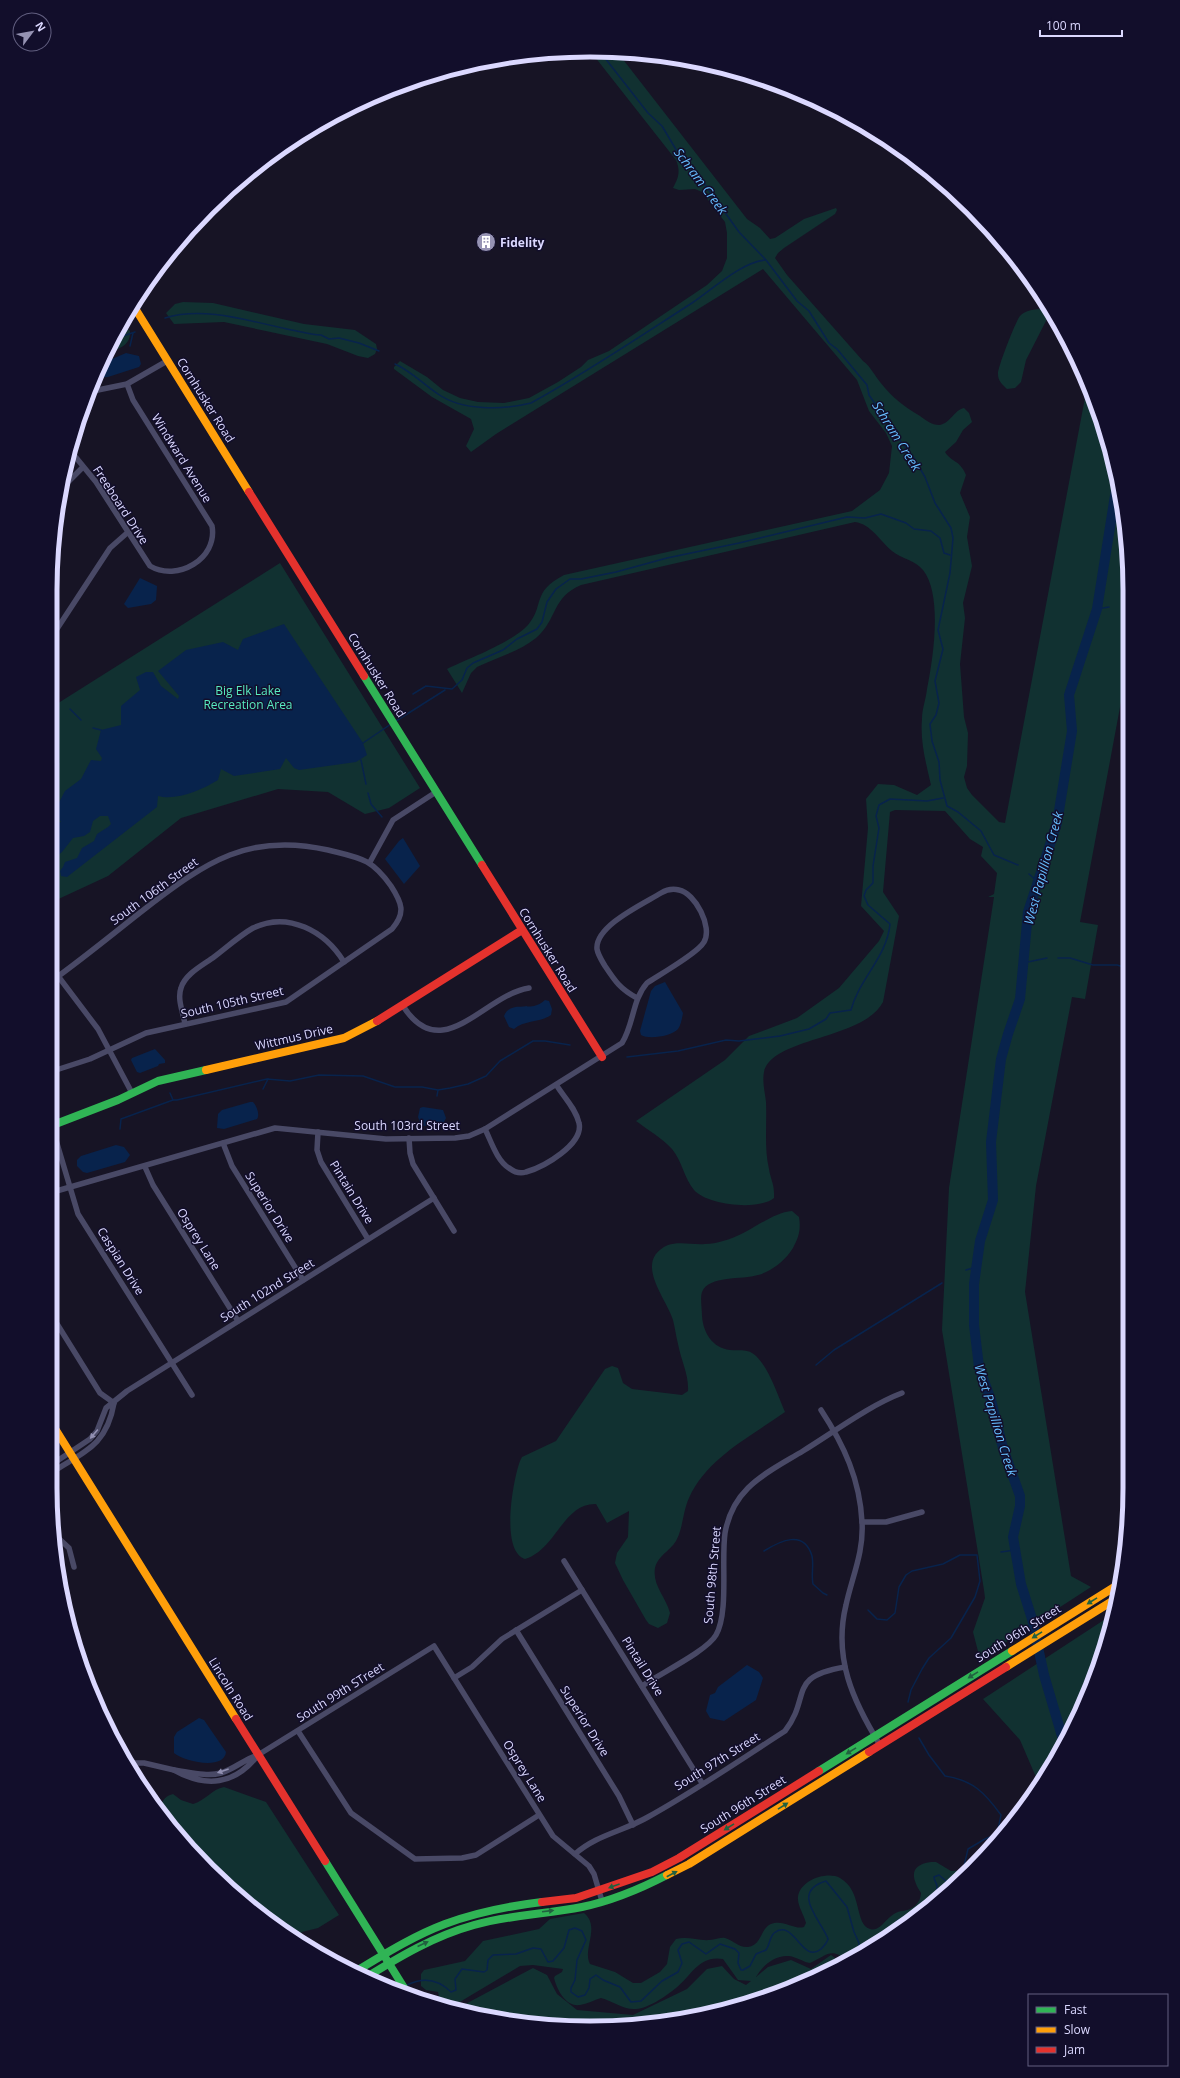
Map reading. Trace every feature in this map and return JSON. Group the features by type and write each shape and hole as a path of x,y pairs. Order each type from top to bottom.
{"street":[{"name":"Cornhusker Road","path":"136,310 602,1057"},
{"path":"96,390 127,384 167,361"},
{"name":"Windward Avenue","path":"127,384 133,400 212,526 212,544 202,558 187,568 175,572 157,570"},
{"name":"Freeboard Drive","path":"74,456 96,482 145,560 157,570"},
{"path":"68,482 83,467"},
{"path":"57,629 110,548 127,533"},
{"path":"370,862 393,820 436,792"},
{"name":"South 106th Street","path":"58,976 197,871 233,853 262,846 298,845 344,854 370,862"},
{"name":"South 105th Street","path":"57,1071 90,1059 146,1033 286,1002 392,930 399,921 400,903 380,871 370,862"},
{"name":"South 103rd Street","path":"57,1191 146,1167 168,1158 275,1128 386,1139 455,1138 469,1136 484,1129 557,1086 622,1043 629,1032 637,998 647,983 703,944 707,934 706,922 690,897 680,890 673,889 661,893 607,927 599,939 597,950 614,979 619,986 637,998"},
{"path":"185,1024 180,1000 181,986 185,980 244,934 264,924 281,922 305,926 326,939 344,962"},
{"name":"Wittmus Drive","path":"57,1123 158,1081 182,1074 344,1038 362,1030 403,1006 522,930"},
{"path":"58,976 98,1029 132,1093"},
{"path":"403,1006 416,1023 431,1030 443,1031 463,1023 516,990 529,988"},
{"path":"484,1129 503,1163 517,1172 525,1172 552,1158 575,1142 579,1132 579,1123 576,1114 557,1086"},
{"name":"Pintain Drive","path":"318,1132 317,1150 320,1162 368,1239"},
{"path":"409,1138 410,1153 413,1164 454,1231"},
{"name":"Superior Drive","path":"223,1143 232,1166 303,1280"},
{"name":"Caspian Drive","path":"57,1144 78,1214 192,1395"},
{"name":"Osprey Lane","path":"146,1167 153,1185 238,1321"},
{"name":"South 102nd Street","path":"114,1403 127,1392 172,1362 434,1198"},
{"path":"57,1324 100,1393 114,1403 112,1413 101,1439 72,1456 57,1462"},
{"name":"South 98th Street","path":"642,1686 707,1645 717,1633 722,1612 726,1530 730,1515 742,1495 762,1477 892,1397 902,1393"},
{"path":"821,1410 835,1432 852,1466 859,1494 862,1522 857,1567 846,1605 843,1623 845,1667 855,1701 880,1745"},
{"name":"Lincoln Road","path":"57,1432 404,1987"},
{"path":"57,1468 72,1456"},
{"path":"862,1522 886,1522 922,1512"},
{"path":"60,1540 69,1548 74,1567"},
{"name":"Pintail Drive","path":"564,1561 702,1783"},
{"name":"South 96th Street","path":"360,1969 383,1954 417,1936 468,1916 515,1905 576,1898 652,1872 679,1858 1114,1587"},
{"path":"454,1678 472,1667 499,1642 516,1630 582,1590"},
{"name":"South 96th Street","path":"372,1974 420,1945 474,1925 534,1913 582,1906 602,1901 654,1883 689,1864 1111,1602"},
{"name":"Superior Drive","path":"516,1630 619,1796 633,1824"},
{"name":"Osprey Lane","path":"434,1646 553,1836 589,1866 602,1901"},
{"name":"South 99th STreet","path":"258,1755 434,1646"},
{"name":"South 97th Street","path":"575,1854 594,1840 633,1824 785,1732 793,1721 804,1686 810,1679 820,1672 845,1667"},
{"path":"298,1731 351,1813 414,1859 462,1858 476,1855 539,1815"},
{"path":"134,1763 144,1763 174,1770 202,1774 221,1773 247,1759 258,1755"}],"green space":[{"path":"595,57 622,58 747,219 760,228 770,239 775,238 804,219 836,208 837,210 835,214 784,248 775,258 787,275 868,366 889,393 908,409 926,421 936,425 943,424 961,409 964,408 969,413 972,422 963,430 956,442 945,452 950,458 961,466 966,475 960,493 970,517 967,537 972,566 963,603 965,618 960,664 964,717 968,733 967,766 964,777 967,788 972,795 999,822 1005,823 1086,395 1105,452 1113,486 1122,555 1123,691 1080,922 1098,925 1085,999 1072,997 1036,1186 1025,1292 1071,1576 1091,1587 980,1659 973,1632 985,1598 942,1330 949,1188 994,897 988,897 994,894 997,873 981,856 983,847 970,839 945,811 895,810 890,812 883,892 899,916 883,1002 872,1014 857,1024 839,1032 800,1044 783,1052 771,1061 764,1072 763,1083 766,1102 767,1161 774,1198 767,1202 745,1205 721,1203 701,1195 694,1190 672,1149 636,1121 725,1060 749,1036 797,1018 839,988 879,941 884,931 861,906 868,828 866,799 878,784 894,785 917,795 931,785 922,736 923,712 932,661 935,628 933,595 929,581 920,567 892,551 871,529 861,523 855,522 581,585 571,590 564,596 559,602 543,631 530,643 477,667 471,673 462,693 447,669 501,644 521,631 533,618 540,599 547,587 564,575 852,511 880,490 889,473 892,446 886,433 869,411 857,380 763,269 496,434 471,452 466,446 474,429 471,419 432,397 394,369 400,361 427,377 443,390 460,398 478,402 504,403 529,398 558,382 581,367 588,360 609,351 707,285 722,271 727,258 727,233 725,222 702,192 695,189 679,190 673,188 678,175 676,160"},
{"path":"183,302 213,303 304,324 355,330 376,344 377,349 375,354 368,358 358,356 327,344 224,322 174,324 166,313 175,304"},
{"path":"1043,309 1048,317 1026,360 1021,382 1015,388 1007,389 1002,384 998,376 998,370 1003,355 1020,316 1027,311"},
{"path":"126,327 130,331 129,340 114,351"},
{"name":"Big Elk Lake Recreation Area","path":"280,563 420,788 389,808 365,814 328,792 278,789 181,818 108,876 57,900 57,704"},
{"path":"792,1211 799,1217 799,1233 790,1253 782,1261 768,1271 758,1275 719,1280 711,1283 701,1294 704,1328 713,1343 724,1349 744,1350 753,1353 769,1375 785,1412 731,1449 718,1460 697,1484 689,1498 677,1539 662,1556 655,1568 657,1585 670,1613 667,1623 658,1628 649,1624 623,1580 615,1563 617,1553 628,1537 629,1511 607,1523 596,1504 585,1506 575,1511 545,1546 536,1554 525,1559 517,1553 513,1543 510,1514 514,1483 520,1461 522,1457 556,1441 605,1369 612,1366 618,1368 623,1383 632,1389 682,1395 688,1391 686,1373 679,1350 673,1320 670,1311 659,1291 652,1270 653,1261 658,1252 672,1244 710,1244 732,1238 766,1220"},
{"path":"1107,1618 1095,1659 1068,1724 1037,1778 1020,1740 983,1699"},
{"path":"224,1787 266,1802 339,1915 318,1928 302,1932 299,1934 266,1911 213,1865 189,1839 162,1804 169,1795 173,1794 181,1800 193,1804"},
{"path":"936,1862 951,1871 961,1870 914,1911 856,1950 842,1957 833,1953 825,1955 810,1963 789,1956 774,1959 762,1969 756,1977 768,1967 791,1960 811,1969 831,1955 837,1960 761,1993 728,2003 694,2011 660,2016 625,2020 590,2021 555,2020 520,2016 486,2011 463,2006 533,1968 547,1975 557,1994 577,2010 633,2015 687,1989 707,1969 722,1966 734,1979 746,1985 751,1981 738,1980 723,1959 708,1960 702,1963 696,1967 682,1983 667,1995 652,2004 636,2009 622,2007 601,1998 580,2005 570,2003 562,1996 554,1978 562,1972 563,1969 533,1965 520,1966 456,2004 440,1999 438,1992 426,1990 421,1986 421,1974 424,1970 465,1961 483,1941 539,1929 550,1919 584,1913 589,1919 591,1925 588,1952 590,1964 615,1972 633,1983 641,1983 660,1972 667,1964 670,1947 676,1939 685,1938 712,1940 723,1938 748,1947 753,1946 759,1940 767,1926 771,1924 780,1923 800,1928 804,1927 806,1923 798,1900 800,1891 809,1882 822,1876 835,1876 847,1884 852,1891 865,1926 870,1929 874,1929 878,1928 897,1912 910,1909 918,1903 921,1893 914,1878 914,1873 918,1866"}],"water":[{"path":"126,353 139,356 141,364 139,367 102,378 109,360"},
{"path":"140,578 157,586 156,600 151,604 128,608 124,604"},
{"path":"284,624 363,743 367,755 356,762 299,770 294,768 286,758 280,769 234,776 221,769 218,780 197,791 181,796 158,796 157,807 67,877 61,876 60,871 65,862 77,858 82,848 94,841 97,834 111,824 108,816 100,816 93,821 90,832 84,836 73,838 57,856 57,822 61,822 57,816 57,806 65,791 81,779 91,760 101,761 102,758 96,749 101,730 121,725 121,706 140,690 136,677 146,672 153,672 161,686 178,699 179,696 158,671 186,650 223,642 238,650 243,639"},
{"path":"403,838 420,866 404,884 385,859"},
{"path":"665,982 683,1013 680,1026 671,1034 655,1037 641,1035 640,1031 651,991 655,986"},
{"path":"545,1000 549,1001 552,1009 551,1015 546,1018 522,1024 514,1029 509,1027 504,1016 509,1009 534,1006"},
{"path":"155,1049 165,1060 165,1063 159,1064 158,1066 140,1073 137,1072 131,1060 132,1058"},
{"path":"253,1102 257,1108 257,1119 224,1129 217,1128 218,1114 222,1110"},
{"path":"423,1107 443,1110 446,1118 443,1124 421,1125 418,1117 420,1108"},
{"path":"116,1145 124,1147 130,1155 125,1162 87,1173 83,1172 77,1166 77,1160 81,1156"},
{"path":"747,1665 759,1672 763,1678 756,1700 724,1721 710,1718 706,1711 710,1695 715,1693 718,1687"},
{"path":"199,1718 204,1720 226,1752 224,1758 211,1763 203,1763 186,1759 174,1753 174,1737 177,1732"}],"waterway":[{"name":"Schram Creek","path":"604,57 648,113 662,126 684,163 698,175 739,232 766,260 797,301 809,311 829,343 837,349 867,385 869,395 894,428 901,442 914,458 925,477 935,503 951,528 953,538 950,573 938,630 943,649 935,681 939,703 936,715 930,724 932,741 939,762 940,780 947,806 958,812 981,831 994,855 1018,865"},
{"path":"395,364 412,374 438,394 459,404 483,408 496,408 531,403 572,380 632,342 692,303 736,271 756,262 765,260"},
{"path":"165,318 195,314 226,316 308,334 321,335 329,339 339,338 359,343 379,351"},
{"path":"121,337 135,332"},
{"path":"130,346 133,333"},
{"name":"West Papillion Creek","path":"1062,1736 1044,1675 1032,1619 1021,1584 1013,1537 1020,1506 1020,1496 1003,1448 991,1400 979,1367 974,1325 974,1284 980,1241 993,1200 991,1142 1001,1059 1020,999 1028,912 1057,823 1072,731 1069,695 1097,609 1115,498"},
{"path":"413,694 426,686 452,689 462,680 467,668 473,663 503,650 517,639 537,629 542,622 547,602 556,589 570,579 581,579 616,572 667,558 739,543 847,517 865,518 881,514 906,523 914,529 931,531 940,538 944,553 950,555"},
{"path":"1097,609 1109,607"},
{"path":"396,721 445,690"},
{"path":"70,709 81,720"},
{"path":"363,743 391,724"},
{"path":"93,728 101,730"},
{"path":"361,760 366,784"},
{"path":"368,793 371,804 382,817"},
{"path":"627,1057 678,1051 726,1040 739,1041 780,1036 809,1029 826,1019 830,1013 851,1010 860,988 884,947 890,924 868,905 864,896 866,890 873,883 873,866 879,828 876,816 879,805 890,799 927,801 943,798"},
{"name":"Schram Creek","path":"1029,874 1038,882"},
{"path":"1023,963 1047,958"},
{"path":"1058,958 1070,958 1093,965 1117,965 1123,967"},
{"path":"170,1093 173,1100 177,1100 267,1079 290,1081 319,1075 363,1076 395,1087 422,1087 438,1090 468,1084 486,1076 500,1061 533,1041 545,1041 570,1045"},
{"path":"263,1089 268,1079"},
{"path":"437,1096 438,1090"},
{"path":"120,1129 121,1119 173,1100"},
{"path":"966,1270 976,1267"},
{"path":"816,1365 834,1350 942,1283"},
{"path":"764,1551 784,1541 798,1540 803,1542 812,1556 813,1584 827,1595"},
{"path":"1001,1552 1015,1550"},
{"path":"868,1610 877,1619 887,1620 895,1613 899,1587 906,1575 912,1571 943,1564 960,1555 977,1555 980,1581 975,1597 951,1638 929,1658 911,1690 908,1702"},
{"path":"919,1738 929,1755 945,1776 971,1784 984,1794 1001,1815 998,1831"},
{"path":"964,1868 968,1849 994,1835"},
{"path":"936,1893 937,1886 934,1877 939,1875 948,1883"},
{"path":"407,1985 413,1982 425,1980 441,1984 451,1992 456,1990 455,1979 462,1969 484,1972 487,1970 488,1960 493,1955 516,1954 533,1948 541,1949 548,1962 553,1961 564,1948 569,1930 575,1928 582,1931 586,1940 577,1960 575,1980 571,1988 571,1992 578,1997 585,1995 589,1988 590,1979 596,1975 603,1980 620,1987 631,2002 641,2001 662,1981 678,1972 682,1963 678,1950 682,1944 689,1942 706,1954 720,1944 735,1949 739,1953 738,1963 741,1970 750,1966 756,1954 766,1950 772,1935 781,1930 787,1931 793,1935 808,1951 814,1952 821,1949 828,1939 815,1916 809,1899 810,1892 815,1886 826,1881 847,1907 854,1932 859,1943 859,1948"},
{"path":"895,1925 897,1921 900,1921"}],"traffic: fast":[{"path":"364,676 482,865"},
{"path":"57,1123 118,1100 158,1081 206,1070"},
{"path":"819,1771 1012,1651"},
{"path":"325,1861 404,1987"},
{"path":"372,1974 417,1948 459,1930 501,1919 582,1907 625,1894 667,1875"},
{"path":"360,1969 410,1940 445,1924 493,1910 542,1902"}],"traffic: slow":[{"path":"136,310 249,492"},
{"path":"206,1070 344,1038 377,1021"},
{"path":"57,1432 236,1719"},
{"path":"1012,1651 1114,1587"},
{"path":"1006,1667 1111,1602"},
{"path":"667,1875 689,1864 869,1752"}],"traffic: jam":[{"path":"249,492 364,676"},
{"path":"482,865 602,1057"},
{"path":"377,1021 522,930"},
{"path":"869,1752 1006,1667"},
{"path":"236,1719 325,1861"},
{"path":"542,1902 576,1898 652,1872 679,1858 819,1771"}],"place":[{"name":"Fidelity","path":"486,242"}]}
